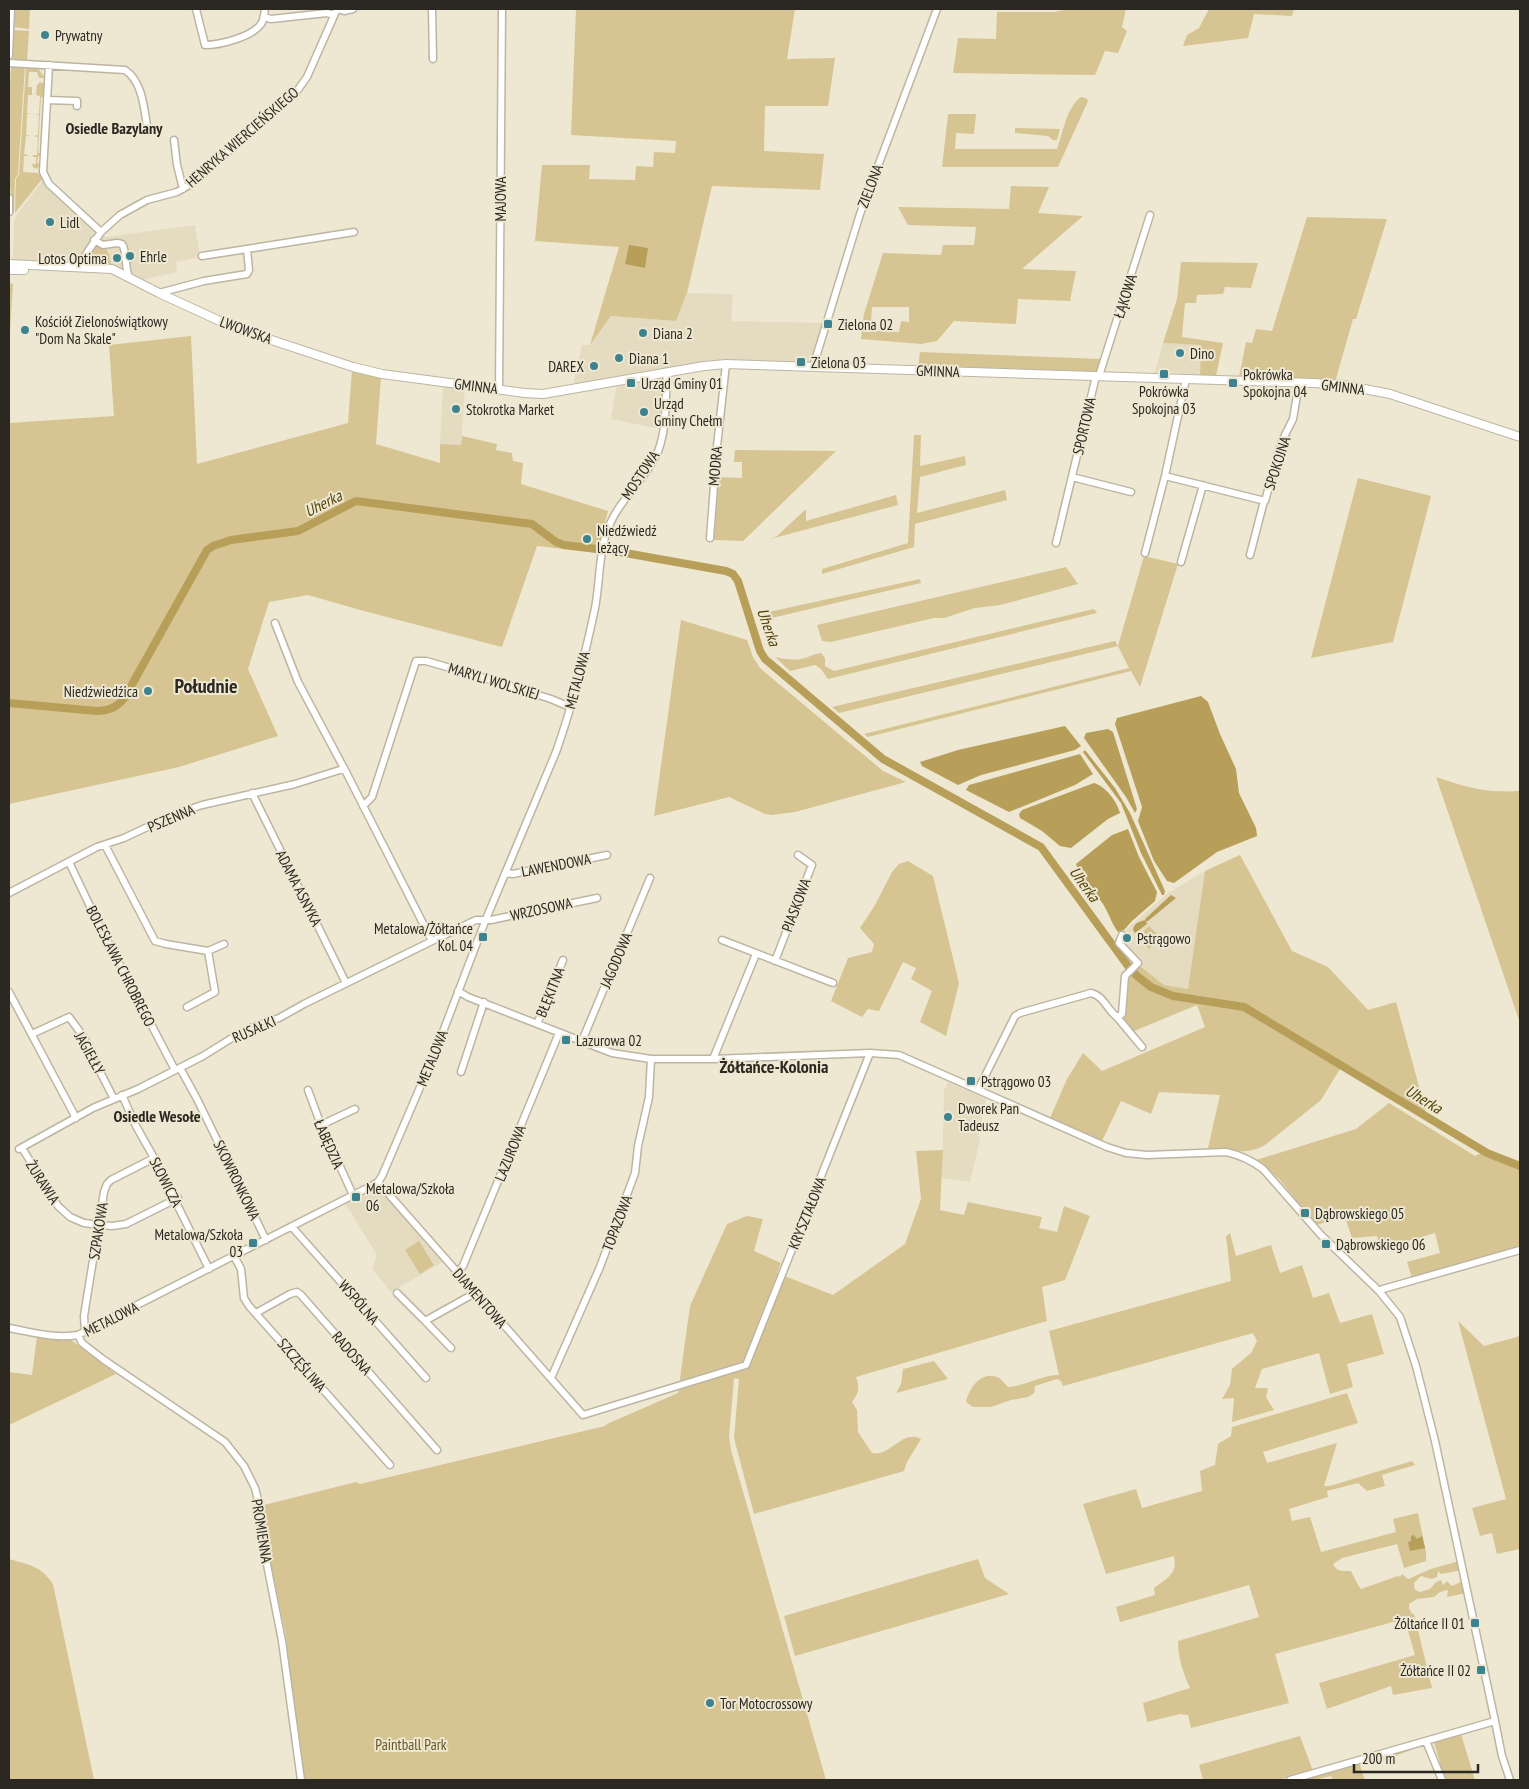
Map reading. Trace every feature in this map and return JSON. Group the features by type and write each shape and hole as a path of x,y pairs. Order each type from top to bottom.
{"main road":[{"name":"LWOWSKA","path":"11,268 72,268 114,274 143,284"},
{"name":"LWOWSKA","path":"11,268 112,269 126,274 159,293 235,328 353,368"},
{"name":"GMINNA","path":"353,368 382,374 543,394 667,372 726,364 1344,385 1390,394 1520,437"}],"street":[{"path":"9,55 11,9"},
{"path":"196,9 205,45 216,45 246,35 260,25 265,9"},
{"path":"264,17 271,19 353,9"},
{"path":"432,9 433,59"},
{"name":"MAJOWA","path":"499,389 502,9"},
{"name":"ZIELONA","path":"813,367 860,214 937,9"},
{"name":"HENRYKA WIERCIEŃSKIEGO","path":"83,270 94,240 120,215 150,199 183,189 302,86 311,70 336,11"},
{"path":"9,63 125,70 132,76 139,87 147,126"},
{"path":"49,66 42,166 44,176 52,186 101,232"},
{"path":"47,100 77,100 77,106"},
{"path":"174,140 177,165 183,189"},
{"path":"9,198 9,212"},
{"name":"ŁĄKOWA","path":"1098,376 1150,215"},
{"path":"202,256 354,232"},
{"path":"94,240 103,246 117,242 122,244 125,250 126,274"},
{"path":"159,293 204,281 247,274 249,270 247,248"},
{"path":"87,255 92,265 99,268"},
{"name":"HENRYKA WIERCIEŃSKIEGO","path":"72,268 79,265 87,255"},
{"name":"LWOWSKA","path":"114,274 126,274"},
{"name":"MODRA","path":"710,538 726,364"},
{"name":"MOSTOWA","path":"602,549 613,515 649,467 659,449 663,432 667,372"},
{"name":"SPORTOWA","path":"1056,543 1098,376"},
{"path":"1145,553 1166,476 1186,379"},
{"name":"SPOKOJNA","path":"1166,476 1265,501 1281,443 1293,419 1300,383"},
{"path":"1072,476 1131,492"},
{"path":"1181,562 1203,486"},
{"path":"1250,555 1264,501"},
{"name":"METALOWA","path":"9,1328 56,1336 78,1335 378,1182 436,1050 454,1003 467,995 463,980 505,873 553,761 570,707 594,612 602,549"},
{"path":"276,623 298,682 432,941 476,920 486,920"},
{"name":"MARYLI WOLSKIEJ","path":"363,806 372,797 416,661 426,661 478,676 551,699 570,707"},
{"name":"PSZENNA","path":"9,893 69,862 174,815 202,805 295,784 344,768"},
{"name":"ADAMA ASNYKA","path":"252,794 346,983"},
{"path":"105,845 155,941 208,951 224,944"},
{"name":"LAWENDOWA","path":"505,873 513,874 608,855"},
{"name":"PIASKOWA","path":"775,961 812,865 798,856"},
{"name":"BOLESŁAWA CHROBREGO","path":"69,862 102,930 178,1069"},
{"name":"JAGODOWA","path":"582,1041 650,878"},
{"name":"WRZOSOWA","path":"486,920 597,898"},
{"path":"1118,1017 1122,1014 1125,976 1138,963 1119,943 1122,935"},
{"path":"722,940 833,983"},
{"name":"RUSAŁKI","path":"20,1148 76,1118 203,1056 240,1033 284,1016 304,1004 432,941"},
{"path":"187,1007 215,992 208,951"},
{"path":"713,1059 756,954"},
{"name":"BŁĘKITNA","path":"536,1024 563,960"},
{"path":"9,992 76,1118"},
{"path":"978,1090 1015,1016 1091,993 1100,997 1142,1048"},
{"path":"454,1003 467,995 612,1053 651,1059 713,1059 870,1053 899,1055 1107,1147 1126,1153 1147,1155 1214,1152 1238,1154 1263,1169 1321,1235 1379,1292 1400,1317 1417,1370 1435,1441 1494,1721 1510,1780"},
{"path":"461,1072 484,1002"},
{"name":"JAGIEŁŁY","path":"32,1034 69,1017 91,1050 93,1058 114,1099"},
{"name":"LAZUROWA","path":"458,1272 463,1266 559,1033"},
{"name":"KRYSZTAŁOWA","path":"583,1415 746,1365 870,1053"},
{"name":"TOPAZOWA","path":"551,1378 600,1267 632,1181 649,1097 651,1059"},
{"name":"SKOWRONKOWA","path":"178,1069 212,1129 266,1240"},
{"name":"ŁABĘDZIA","path":"308,1090 321,1125 353,1195"},
{"name":"SŁOWICZA","path":"122,1096 136,1126 176,1199 209,1269"},
{"path":"321,1125 355,1110"},
{"name":"ŻURAWIA","path":"20,1148 58,1206 70,1217 84,1223 112,1226 126,1224 176,1199"},
{"name":"SZPAKOWA","path":"85,1332 84,1316 104,1192 107,1184 111,1180 154,1158"},
{"name":"DIAMENTOWA","path":"378,1182 583,1415"},
{"name":"WSPÓLNA","path":"292,1227 426,1378"},
{"path":"1379,1292 1383,1289 1520,1250"},
{"name":"SZCZĘŚLIWA","path":"234,1256 243,1275 244,1298 390,1465"},
{"name":"RADOSNA","path":"256,1313 290,1294 296,1292 301,1295 437,1450"},
{"path":"425,1321 475,1292"},
{"path":"397,1293 451,1348"},
{"name":"PROMIENNA","path":"78,1335 82,1343 132,1381 226,1442 244,1466 255,1488 259,1504 261,1534 282,1641 301,1780"},
{"path":"1290,1780 1494,1721"},
{"path":"1426,1741 1442,1780"}],"shaded area":[{"path":"44,179 106,237 195,225 200,257 176,262 177,272 142,280 124,269 106,264 63,265 23,263 13,258 14,222 17,214"},
{"path":"629,245 648,248 645,268 625,264"},
{"path":"687,293 733,294 731,321 823,323 811,365 714,361 573,385 582,345 590,345 611,316 676,321"},
{"path":"1163,343 1201,345 1200,376 1170,372 1160,372 1154,375"},
{"name":"Urząd Gminy Chełm","path":"660,378 662,382 660,429 611,419 617,385"},
{"path":"443,386 465,387 461,445 440,444"},
{"path":"1201,696 1208,702 1236,769 1239,793 1256,828 1257,836 1217,852 1174,883 1167,881 1154,861 1138,821 1142,807 1115,724 1117,718"},
{"path":"1065,726 1081,746 1075,750 981,775 958,785 922,766 920,762 958,750"},
{"path":"1108,729 1113,732 1137,809 1135,813 1126,797 1084,738 1086,733"},
{"path":"1085,750 1115,788 1130,813 1165,891 1164,895 1162,895 1141,853 1121,803 1083,752"},
{"path":"1080,754 1093,774 1075,785 1009,812 966,790 969,785"},
{"path":"1094,783 1102,787 1110,795 1120,813 1108,819 1071,848 1060,846 1042,831 1020,818 1019,814 1022,810"},
{"path":"1128,829 1139,857 1157,892 1155,901 1124,930 1118,932 1103,904 1084,880 1076,864 1112,835"},
{"path":"1205,871 1188,989 1164,985 1140,965 1135,970 1127,963 1113,941 1168,893"},
{"path":"1171,895 1176,898 1146,921 1147,924 1135,933 1133,930 1136,924 1146,920"},
{"path":"948,1082 986,1099 978,1136 980,1140 970,1182 942,1178 944,1090"},
{"path":"379,1186 443,1262 391,1292 372,1269 377,1255 345,1203"},
{"path":"1414,1535 1417,1539 1422,1536 1425,1548 1410,1551 1408,1542 1411,1541 1411,1536"}],"green space":[{"path":"14,9 30,9 29,29 13,27"},
{"path":"576,9 795,9 787,59 835,58 828,106 765,106 764,151 824,154 820,190 712,186 687,293 676,321 611,316 590,345 619,247 535,241 542,165 590,165 589,179 635,180 636,166 653,167 654,152 675,153 676,141 571,135"},
{"path":"1068,9 1126,9 1122,27 1127,31 1118,53 1105,51 1095,75 953,73 958,38 996,39 997,12 1054,12"},
{"path":"1209,9 1294,9 1292,16 1254,14 1248,38 1183,46 1187,35 1199,28"},
{"path":"13,30 29,31 27,62 15,61 12,57"},
{"path":"25,65 18,174 15,179 14,214 9,185 11,69 12,66"},
{"path":"26,67 37,67 45,78 39,78 37,72 29,72 28,87 32,87 32,95 28,95 27,113 31,114 27,114 26,135 30,136 26,136 24,154 28,156 24,156 23,172 37,173 43,178 15,213 16,179 19,174"},
{"path":"40,82 45,84 45,97 41,97 38,153 41,153 41,156 38,156 37,162 40,165 37,169 32,164 36,164 36,157 33,157 33,155 37,155 38,137 34,136 38,135 39,115 35,115 39,114 40,96 36,95 37,85"},
{"path":"1081,97 1086,98 1088,101 1058,167 942,167 948,114 976,114 974,134 956,133 955,149 1057,149 1068,114"},
{"path":"1015,128 1060,129 1057,140 1053,140 1048,136 1015,133"},
{"path":"1011,186 1049,187 1038,213 1083,216 1022,269 1076,271 1070,301 1018,299 1016,324 954,321 937,341 921,344 861,339 862,330 899,332 901,321 909,322 909,307 872,307 871,321 863,321 883,253 941,255 943,245 974,245 976,227 908,225 898,207 1009,209"},
{"path":"1307,217 1387,219 1356,319 1353,319 1335,382 1239,377 1246,342 1252,343 1256,329 1272,331"},
{"path":"95,246 107,251 111,264 124,269 110,264 94,263 91,259 91,254"},
{"path":"1181,262 1258,263 1251,288 1225,287 1223,294 1197,295 1196,303 1185,303 1182,337 1223,343 1216,376 1200,376 1201,345 1163,343 1177,299"},
{"path":"9,283 13,284 9,348"},
{"path":"191,336 197,464 348,423 352,370 381,377 376,444 440,463 440,444 461,445 462,436 497,444 496,450 512,453 513,461 523,463 521,484 608,511 597,553 537,546 502,647 308,595 269,602 248,669 278,736 179,767 9,804 9,704 32,705 9,703 9,423 114,416 109,345"},
{"path":"920,352 1101,359 1096,373 918,369"},
{"path":"914,435 921,435 920,466 965,456 966,465 920,477 917,513 1005,490 1007,500 915,524 914,547 822,574 822,569 908,543"},
{"path":"735,450 836,451 743,541 714,540 719,477 742,478 742,462 734,462"},
{"path":"1358,478 1431,496 1393,642 1311,658"},
{"path":"896,495 898,505 770,539 777,536 806,509 806,521"},
{"path":"1144,556 1178,564 1140,687 1131,671 868,737 864,734 1129,668 1118,646"},
{"path":"1066,567 1078,584 1000,605 975,608 944,618 934,618 831,642 822,641 817,625"},
{"path":"920,579 921,583 763,620 764,613"},
{"path":"1094,609 1097,613 828,679 821,669 815,665 790,671 775,657 797,659 821,653 825,658 825,666 834,671"},
{"path":"681,620 747,640 753,657 760,668 883,771 906,782 795,812 765,814 729,797 654,816"},
{"path":"1115,641 1118,646 839,713 832,707"},
{"path":"1436,777 1477,789 1520,791 1520,1023"},
{"path":"1240,855 1292,951 1328,967 1368,1010 1396,1002 1426,1112 1343,1064 1321,1100 1265,1145 1251,1150 1237,1151 1208,1148 1220,1095 1159,1092 1151,1114 1121,1101 1102,1141 1050,1118 1067,1079 1083,1053 1102,1071 1205,1027 1197,1005 1134,1031 1123,1018 1126,1014 1129,977 1139,965 1164,985 1188,989 1205,871"},
{"path":"908,861 933,876 959,983 946,1036 920,1022 932,991 911,979 916,968 903,962 879,1011 868,1009 862,1017 831,1001 848,958 872,952 874,944 860,928 875,905 892,872 899,864"},
{"path":"1149,926 1160,937 1149,949 1138,937"},
{"path":"1389,1103 1475,1156 1487,1150 1520,1162 1520,1252 1413,1281 1407,1262 1440,1253 1435,1233 1380,1249 1377,1236 1352,1238 1345,1217 1316,1225 1279,1179 1256,1160 1356,1129"},
{"name":"Paintball Park","path":"943,1150 940,1210 964,1215 968,1202 1042,1217 1039,1228 1057,1232 1064,1206 1090,1216 1065,1280 1042,1287 1047,1321 856,1377 858,1390 852,1402 857,1410 858,1432 872,1453 885,1451 908,1438 921,1439 907,1462 904,1471 754,1514 734,1438 739,1379 734,1378 729,1437 731,1450 826,1780 302,1780 286,1636 264,1531 264,1505 356,1482 360,1484 605,1426 678,1393 690,1306 727,1224 747,1216 763,1219 754,1251 781,1263 777,1273 833,1295 905,1244 921,1199 916,1151"},
{"path":"1230,1233 1236,1256 1271,1245 1280,1273 1302,1265 1313,1298 1329,1293 1340,1323 1372,1314 1384,1354 1347,1364 1353,1387 1330,1394 1319,1353 1262,1369 1255,1388 1268,1388 1266,1397 1274,1410 1232,1422 1234,1398 1222,1399 1230,1385 1232,1369 1251,1353 1257,1341 1253,1333 1063,1386 1061,1381 1057,1379 1035,1386 1034,1393 1028,1397 1011,1400 991,1407 973,1407 966,1402 970,1391 977,1381 987,1376 999,1378 1008,1387 1052,1375 1059,1375 1049,1331 1231,1281 1226,1236"},
{"path":"419,1241 434,1265 420,1274 405,1250"},
{"path":"1458,1321 1484,1346 1520,1336 1520,1549 1497,1554 1492,1533 1480,1536 1472,1508 1506,1499"},
{"path":"37,1336 71,1340 116,1374 9,1425 9,1372 32,1375"},
{"path":"934,1361 948,1379 896,1393 901,1384 903,1369"},
{"path":"1347,1393 1358,1423 1263,1452 1267,1463 1337,1443 1324,1486 1330,1486 1412,1461 1415,1465 1382,1475 1385,1486 1367,1491 1358,1483 1327,1491 1328,1497 1289,1509 1292,1521 1310,1517 1321,1552 1396,1532 1393,1519 1418,1513 1426,1561 1404,1568 1397,1544 1342,1558 1333,1564 1338,1570 1351,1571 1361,1589 1398,1576 1400,1577 1402,1574 1408,1579 1431,1569 1459,1561 1463,1570 1441,1574 1438,1571 1437,1577 1431,1579 1421,1576 1414,1583 1415,1590 1420,1592 1430,1589 1441,1580 1443,1585 1447,1581 1452,1586 1462,1581 1466,1593 1447,1597 1448,1590 1440,1592 1434,1597 1417,1599 1409,1604 1412,1614 1414,1614 1432,1688 1393,1695 1391,1686 1327,1709 1319,1683 1415,1655 1406,1624 1393,1622 1275,1654 1289,1703 1191,1728 1188,1715 1180,1714 1147,1722 1143,1703 1190,1688 1181,1665 1178,1641 1259,1617 1249,1585 1120,1622 1116,1607 1155,1595 1154,1588 1173,1571 1174,1556 1106,1574 1083,1504 1136,1489 1142,1508 1202,1491 1200,1471 1215,1465 1218,1444 1231,1436 1232,1427"},
{"path":"9,1559 39,1569 53,1584 94,1780 9,1780"},
{"path":"978,1559 985,1578 1009,1594 795,1656 784,1616"},
{"path":"1461,1734 1475,1780 1445,1780 1434,1742"},
{"path":"1300,1736 1313,1771 1278,1780 1203,1780 1199,1765"},
{"path":"1406,1748 1411,1750 1379,1762 1378,1757 1359,1763 1365,1780 1333,1780 1331,1776 1314,1780 1295,1780"}],"waterway":[{"name":"Uherka","path":"9,703 97,711 116,706 125,697 207,550 231,540 298,531 356,501 532,524 556,542 564,545 614,551 726,571 733,574 738,581 760,651 765,659 883,759 1041,847 1128,966 1151,987 1173,996 1244,1007 1487,1153 1520,1166"}],"place":[{"name":"Prywatny","path":"45,35"},
{"name":"Lidl","path":"50,222"},
{"name":"Ehrle","path":"130,256"},
{"name":"Lotos Optima","path":"117,258"},
{"name":"Zielona 02","path":"828,324"},
{"name":"Kościół Zielonoświątkowy \"Dom Na Skale\"","path":"25,330"},
{"name":"Diana 2","path":"643,333"},
{"name":"Dino","path":"1180,353"},
{"name":"Diana 1","path":"619,358"},
{"name":"Zielona 03","path":"801,362"},
{"name":"DAREX","path":"594,366"},
{"name":"Pokrówka Spokojna 03","path":"1164,374"},
{"name":"Urząd Gminy 01","path":"631,383"},
{"name":"Pokrówka Spokojna 04","path":"1233,383"},
{"name":"Stokrotka Market","path":"456,409"},
{"name":"Urząd Gminy Chełm","path":"644,412"},
{"name":"Niedźwiedź leżący","path":"587,539"},
{"name":"Niedźwiedźica","path":"148,691"},
{"name":"Metalowa/Żółtańce Kol. 04","path":"483,937"},
{"name":"Pstrągowo","path":"1127,938"},
{"name":"Lazurowa 02","path":"566,1040"},
{"name":"Pstrągowo 03","path":"971,1081"},
{"name":"Dworek Pan Tadeusz","path":"948,1117"},
{"name":"Metalowa/Szkoła 06","path":"356,1197"},
{"name":"Dąbrowskiego 05","path":"1305,1213"},
{"name":"Metalowa/Szkoła 03","path":"253,1243"},
{"name":"Dąbrowskiego 06","path":"1326,1244"},
{"name":"Żóltańce II 01","path":"1475,1623"},
{"name":"Żółtańce II 02","path":"1481,1670"},
{"name":"Tor Motocrossowy","path":"710,1703"}],"district":[{"name":"Osiedle Bazylany","path":"114,128"},
{"name":"Południe","path":"206,686"},
{"name":"Żółtańce-Kolonia","path":"774,1066"},
{"name":"Osiedle Wesołe","path":"157,1116"}]}
